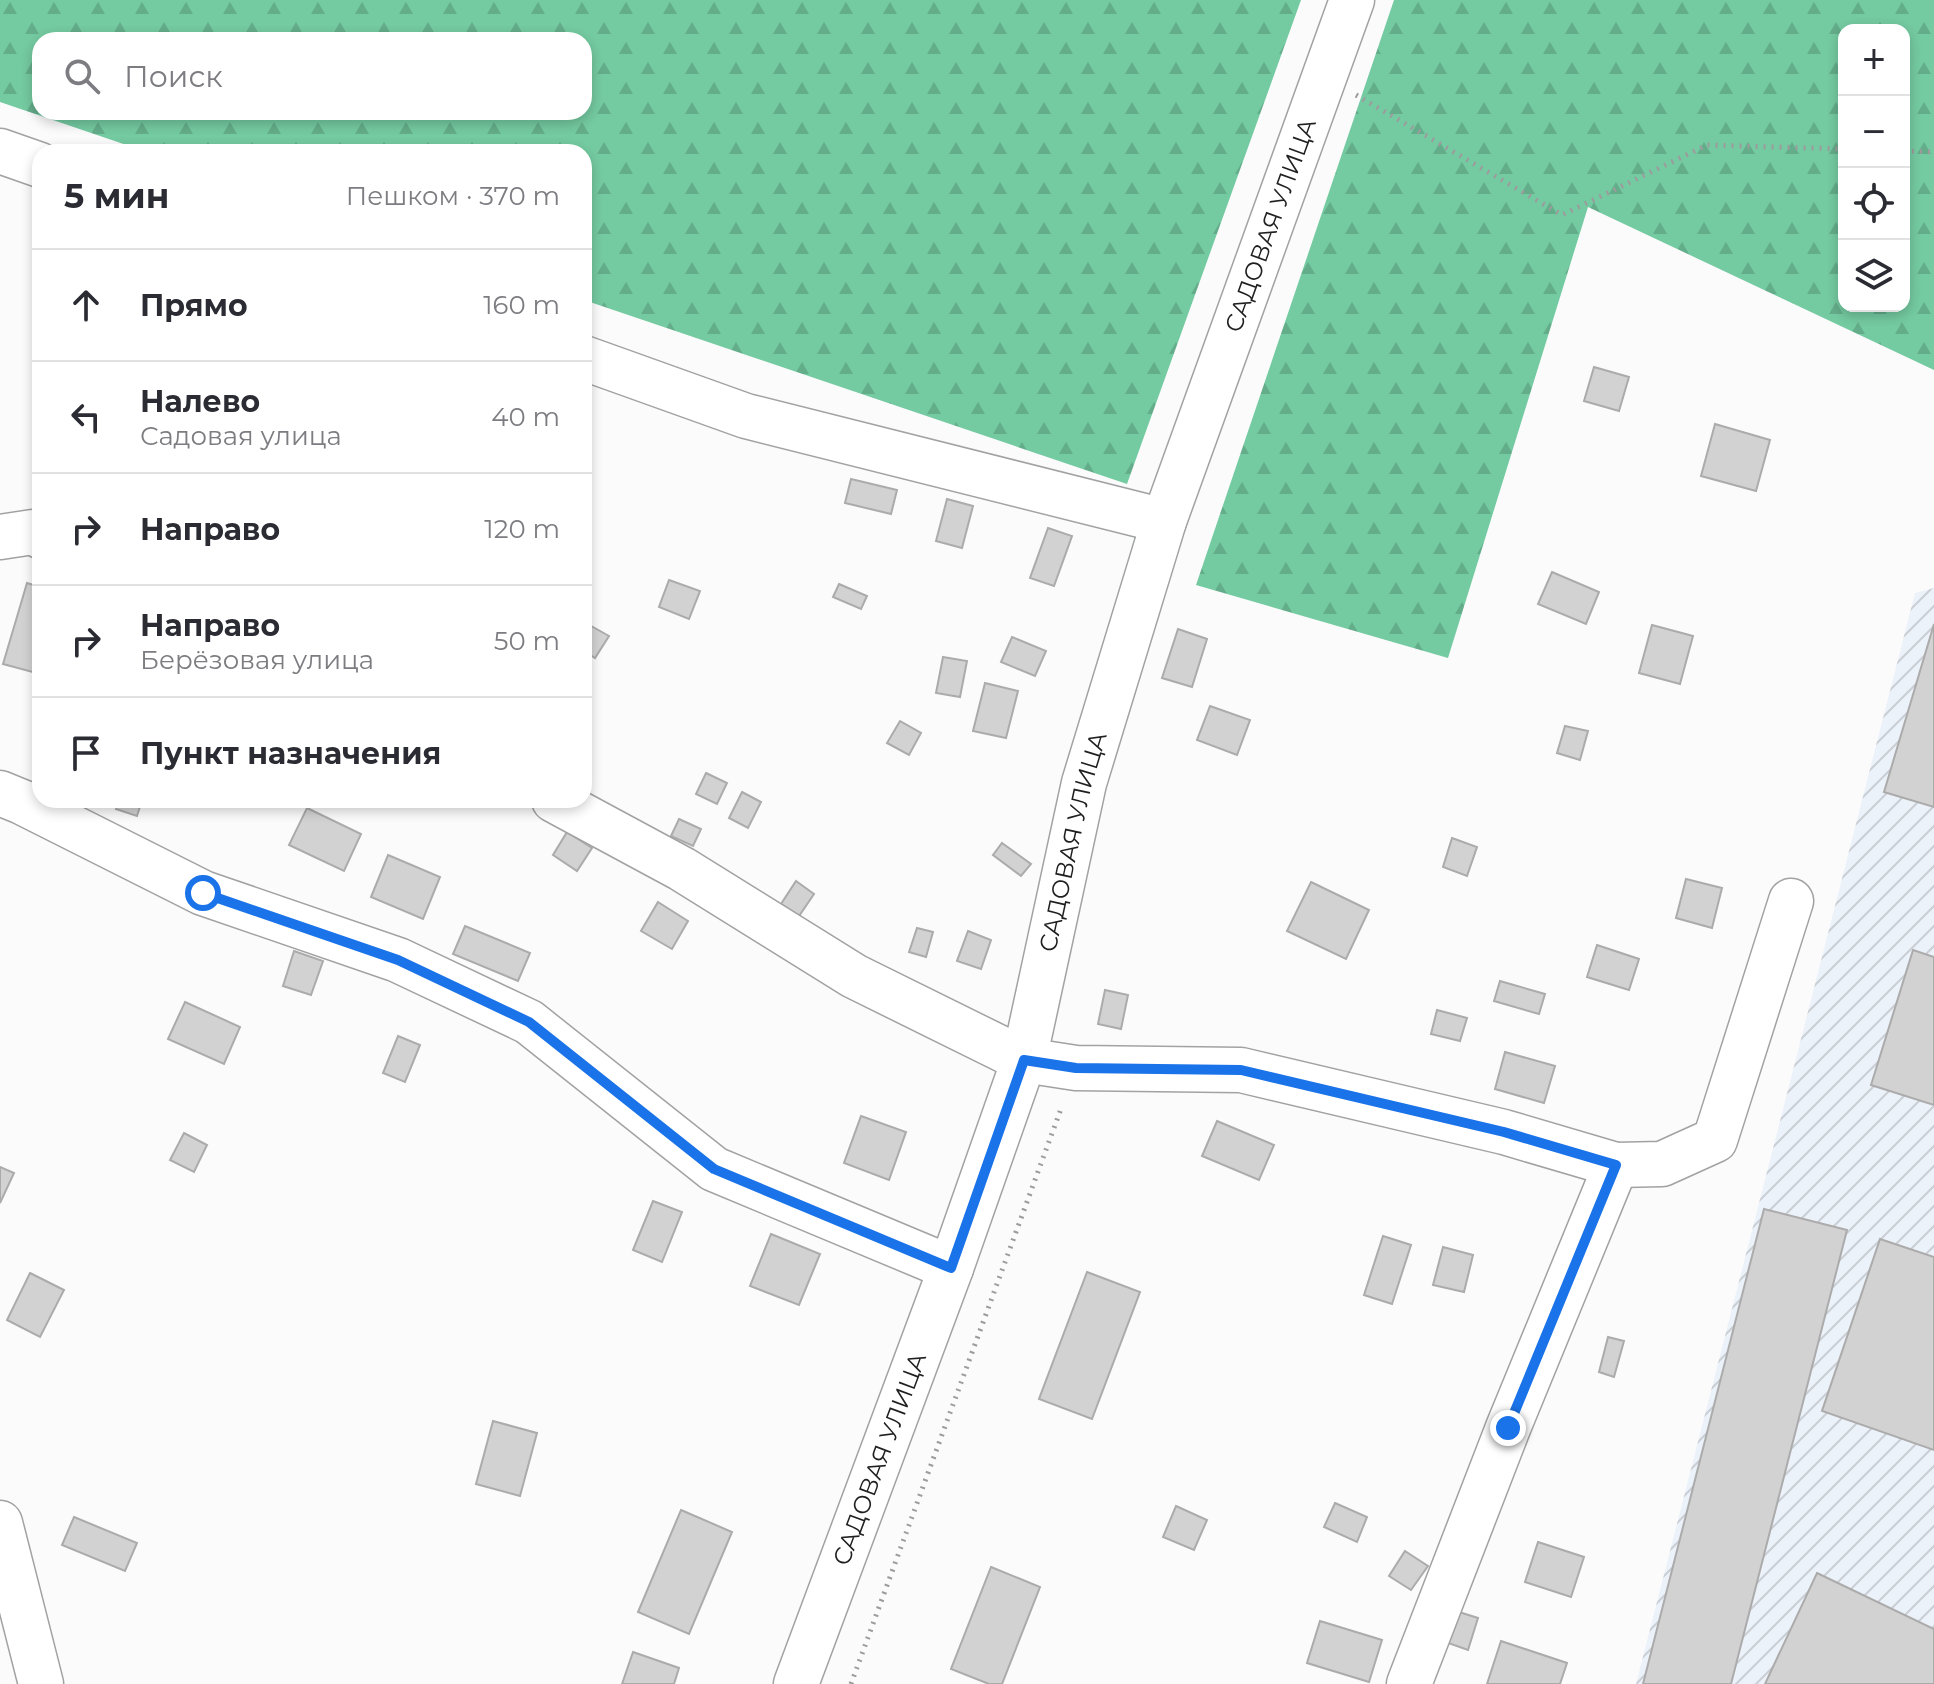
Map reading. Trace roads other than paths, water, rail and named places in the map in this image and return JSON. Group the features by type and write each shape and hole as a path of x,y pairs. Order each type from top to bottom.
{"street":[{"name":"САДОВАЯ УЛИЦА","path":"796,1684 951,1268 1024,1060 1084,783 1164,521 1352,0"},
{"path":"0,151 32,162"},
{"path":"592,361 746,416 1164,521"},
{"path":"0,537 32,532"},
{"path":"0,793 32,807"},
{"path":"34,808 203,893 398,960 529,1022 714,1169 951,1268"},
{"path":"569,808 682,869 854,976 1024,1060 1076,1068 1241,1070 1504,1132 1616,1165 1662,1164 1715,1140 1791,901"},
{"path":"1409,1684 1508,1428 1616,1165"},
{"path":"0,1523 41,1684"}]}
